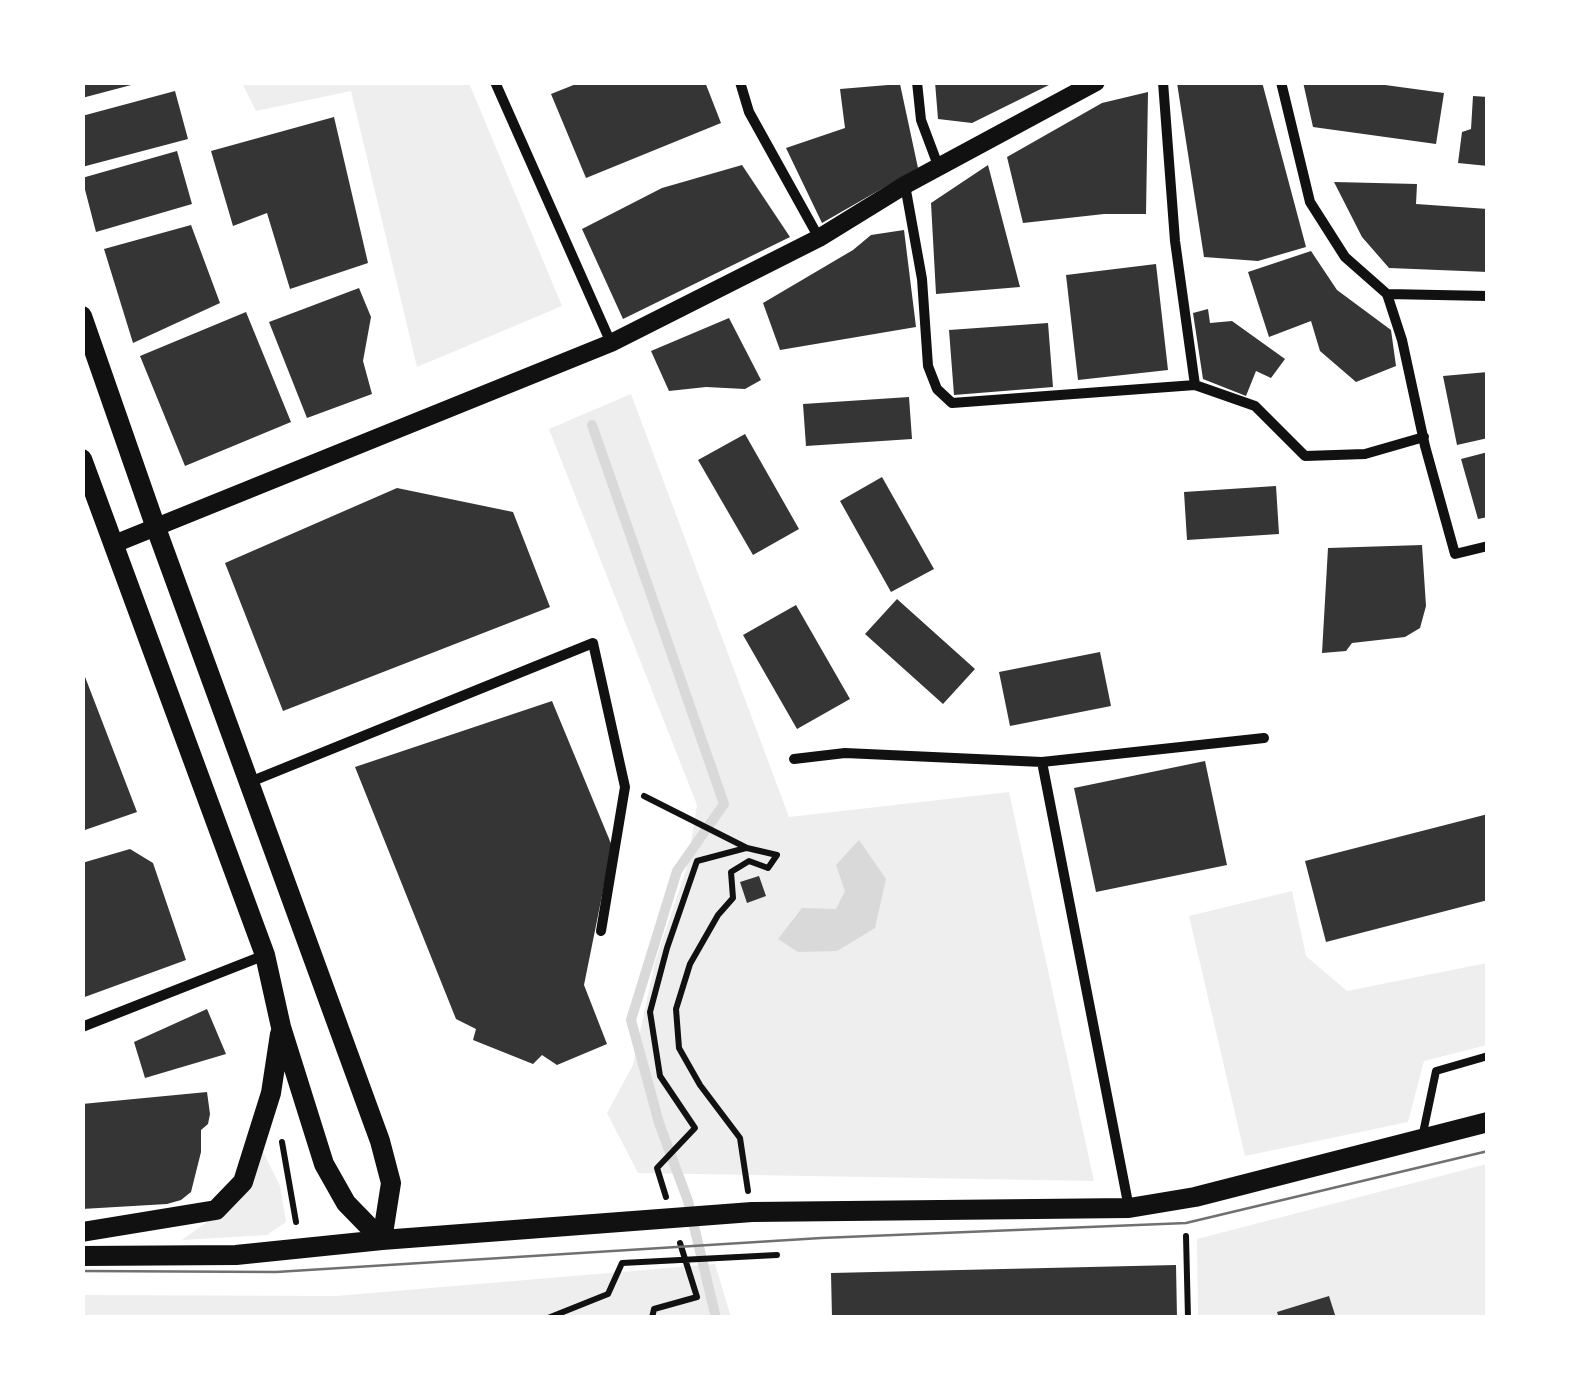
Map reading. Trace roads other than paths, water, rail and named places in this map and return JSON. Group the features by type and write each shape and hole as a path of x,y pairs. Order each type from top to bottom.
{"main road":[{"path":"82,316 380,1141 391,1183 382,1240"},
{"path":"82,459 265,955 281,1027 324,1164 346,1203 382,1240"},
{"path":"82,1232 216,1210 243,1182 271,1093 281,1027"},
{"path":"82,1256 236,1255 752,1212 1128,1208 1195,1197 1488,1122"}],"street":[{"path":"496,82 610,343"},
{"path":"740,82 749,112 819,238"},
{"path":"916,82 921,120 939,169"},
{"path":"114,544 610,343 819,238 905,186 1096,82"},
{"path":"1163,82 1175,241 1196,384"},
{"path":"1281,82 1310,202 1345,257 1387,294 1455,554 1488,546"},
{"path":"905,186 922,279 928,366 937,389 952,403 1196,384 1254,406 1305,456 1365,454 1424,437"},
{"path":"1387,294 1488,296"},
{"path":"250,782 594,644 625,787 600,931"},
{"path":"794,759 846,754 1042,762 1264,738"},
{"path":"1042,762 1128,1208"},
{"path":"82,1027 265,955"}],"lane":[{"path":"1422,1138 1436,1070 1488,1056"}],"waterway":[{"path":"592,425 724,804 677,871 631,1020 659,1123 688,1201 716,1318"}],"tram line":[{"path":"82,1271 276,1272 821,1238 1186,1223 1488,1151"}]}
